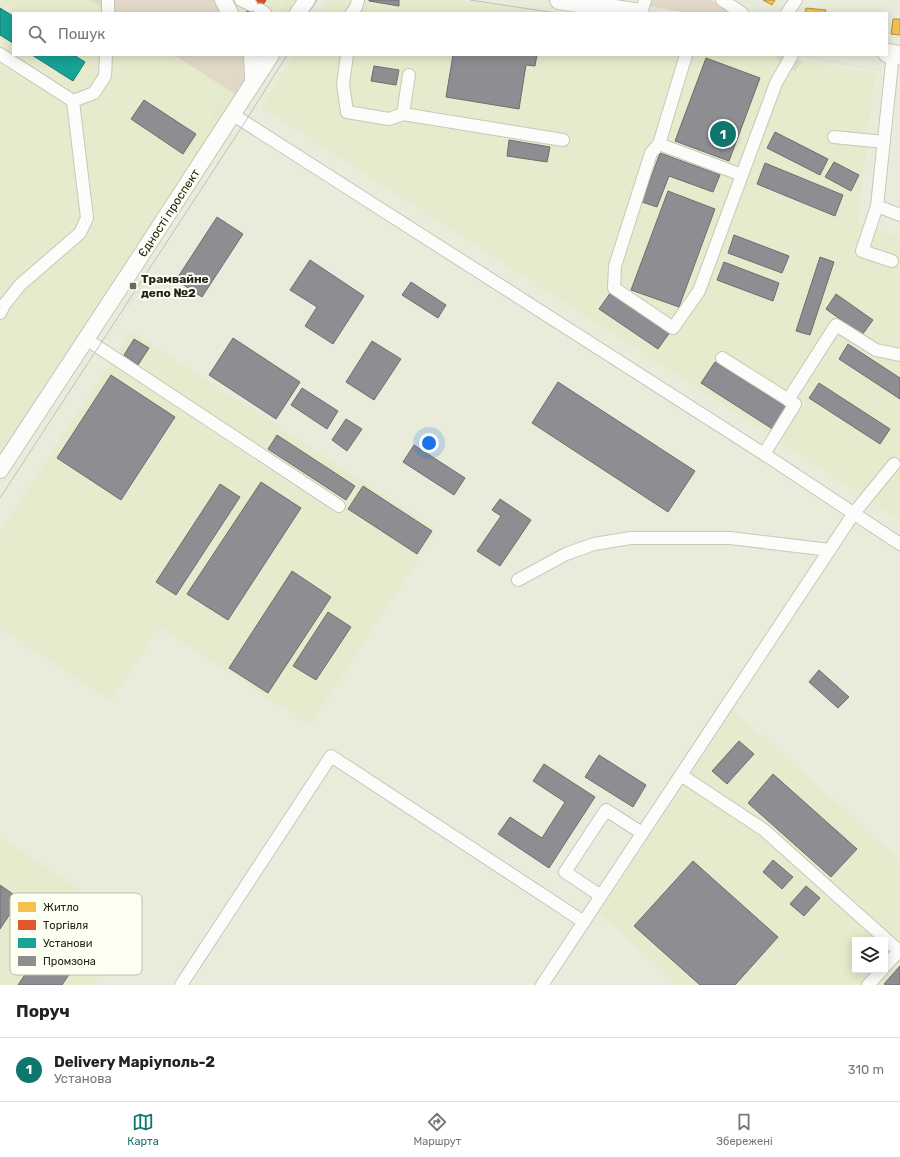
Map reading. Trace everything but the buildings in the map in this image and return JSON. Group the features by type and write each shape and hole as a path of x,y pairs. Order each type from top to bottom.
{"highway":[{"path":"559,0 634,12"}],"main road":[{"path":"223,0 229,12"},
{"path":"299,12 307,0"},
{"path":"252,56 253,82"},
{"name":"Єдності проспект","path":"0,470 270,56"}],"street":[{"path":"108,0 108,12"},
{"path":"353,12 358,0"},
{"path":"640,12 644,0"},
{"path":"722,0 740,12"},
{"path":"788,12 796,0"},
{"path":"0,54 73,100 94,94 105,76 106,56"},
{"path":"892,261 862,251 877,206 893,54"},
{"path":"347,56 343,84 347,112 389,119 403,114 563,140"},
{"path":"686,56 659,144 651,153 615,266 614,288 673,328 698,291 776,83 797,56"},
{"path":"403,114 409,75"},
{"path":"0,313 4,305 20,284 80,233 88,218 73,100"},
{"path":"232,114 764,454 900,544"},
{"path":"834,137 884,142"},
{"path":"659,144 742,175"},
{"path":"877,206 900,215"},
{"path":"788,400 836,325 876,350 900,355"},
{"path":"86,339 339,506"},
{"path":"722,358 795,404 764,454"},
{"path":"542,985 854,513 894,464"},
{"path":"518,580 566,554 594,544 631,538 730,538 830,550"},
{"path":"181,985 332,756 584,922"},
{"path":"681,775 764,830 899,950 888,963"},
{"path":"601,896 565,872 606,810 642,833"},
{"path":"868,985 879,973"}],"path":[{"path":"282,12 289,0"},
{"path":"748,0 766,12"},
{"path":"797,56 891,73"},
{"path":"101,349 150,272"}],"shaded area":[{"path":"0,0 90,0 108,12 12,12 12,56 176,56 238,96 0,459"},
{"path":"90,0 215,0 221,12 108,12"},
{"path":"215,0 301,0 293,12 221,12"},
{"path":"329,0 459,0 538,12 321,12"},
{"path":"652,0 711,0 729,12 682,12 648,6"},
{"path":"176,56 244,56 253,73 238,96"},
{"path":"293,56 777,56 783,65 795,71 802,61 875,74 858,223 900,237 900,520 662,365 261,107"},
{"path":"776,56 802,61 795,71 783,65"},
{"path":"131,331 437,530 310,725 159,627 111,701 0,628 0,532"},
{"path":"733,710 900,860 900,985 679,985 599,913"},
{"path":"0,837 85,893 10,893 10,975 99,975 92,985 0,985"}],"tram line":[{"path":"309,12 317,0"},
{"path":"470,0 549,12"},
{"path":"0,498 286,56"}],"place":[{"name":"Delivery Марiуполь-2","path":"723,134"},
{"name":"Трамвайне депо №2","path":"133,286"}]}
